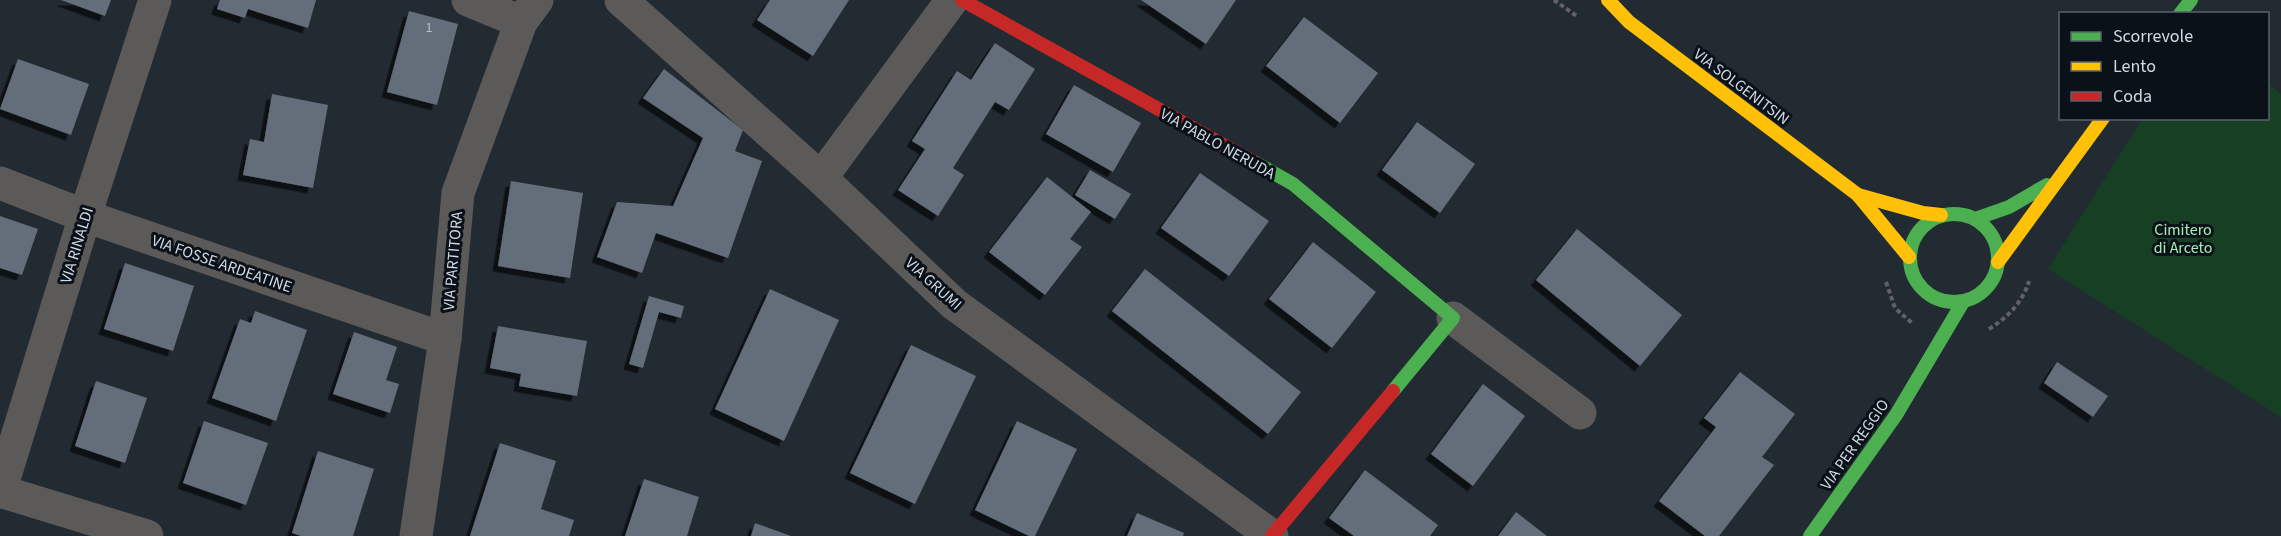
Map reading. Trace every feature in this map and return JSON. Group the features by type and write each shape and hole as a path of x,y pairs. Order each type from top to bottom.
{"street":[{"name":"VIA RINALDI","path":"0,491 155,0"},
{"path":"468,0 529,11"},
{"name":"VIA GRUMI","path":"621,0 821,178 954,304 1272,536"},
{"path":"821,178 952,0"},
{"name":"VIA PABLO NERUDA","path":"962,0 1293,184 1453,318 1580,413"},
{"name":"VIA SOLGENITSIN","path":"1608,0 1629,22 1858,195 1910,257"},
{"path":"2182,12 2191,0"},
{"name":"VIA PARTITORA","path":"416,536 445,339 458,193 529,11"},
{"name":"VIA PER REGGIO","path":"1810,536 1896,415 1963,302 1980,294 1990,284 1998,262 2102,120"},
{"name":"VIA PER REGGIO","path":"1941,215 1964,215 1975,219 2009,207 2057,180"},
{"name":"VIA FOSSE ARDEATINE","path":"0,183 85,216 445,339"},
{"name":"VIA SOLGENITSIN","path":"1858,195 1923,213 1941,215"},
{"path":"1941,215 1931,220 1915,236 1910,257 1913,276 1925,292 1936,299 1963,302"},
{"path":"1975,219 1993,237 1998,262"},
{"path":"1924,311 1925,292"},
{"path":"1272,536 1453,318"},
{"path":"1924,329 1924,371"},
{"path":"0,491 147,536"}],"path":[{"path":"1884,274 1888,293 1895,308 1910,323 1924,329"},
{"path":"1944,337 1963,343 2001,321 2026,293 2030,274"}],"green space":[{"name":"Cimitero di Arceto","path":"2269,85 2281,94 2281,417 2048,269 2141,120 2269,120"}],"building":[{"path":"61,0 111,0 105,16"},
{"path":"220,0 316,0 308,28 248,9 245,18 217,9"},
{"path":"770,0 849,0 813,56 757,20"},
{"path":"1141,0 1236,0 1206,44"},
{"path":"409,11 458,24 437,105 387,92"},
{"path":"1304,17 1378,73 1340,123 1266,66"},
{"path":"995,43 1035,69 1009,110 995,102 953,168 964,175 938,216 898,190 925,149 912,141 957,71 971,80"},
{"path":"18,59 89,84 71,135 0,109"},
{"path":"664,69 743,130 735,151 762,161 728,258 656,233 642,273 597,257 617,202 673,206 703,138 643,98"},
{"path":"1074,85 1141,123 1113,172 1046,134"},
{"path":"272,94 328,105 313,188 243,175 250,139 264,142"},
{"path":"1417,122 1475,164 1440,213 1382,170"},
{"path":"1090,170 1131,194 1115,219 1075,195"},
{"path":"1200,173 1269,221 1229,276 1161,228"},
{"path":"1047,177 1091,212 1070,239 1082,247 1045,295 989,252"},
{"path":"511,181 583,193 570,278 498,266"},
{"path":"0,216 38,229 22,275 0,268"},
{"path":"1577,229 1682,315 1640,366 1536,280"},
{"path":"1313,242 1376,292 1332,348 1269,299"},
{"path":"125,263 194,286 173,351 104,329"},
{"path":"1145,269 1301,392 1268,434 1112,311"},
{"path":"770,289 839,320 784,441 715,409"},
{"path":"649,296 684,306 681,318 659,312 643,368 629,364"},
{"path":"255,311 307,330 276,421 212,398 240,319 251,323"},
{"path":"498,326 587,341 577,396 519,386 521,374 490,368"},
{"path":"354,332 397,347 386,380 399,384 390,413 333,394"},
{"path":"911,345 976,376 915,504 850,473"},
{"path":"2057,362 2108,396 2093,417 2044,383"},
{"path":"1740,372 1795,414 1762,457 1774,465 1719,536 1705,536 1659,501 1716,427 1704,418"},
{"path":"96,381 147,398 125,463 75,446"},
{"path":"1483,384 1525,416 1473,486 1431,454"},
{"path":"204,421 268,443 246,505 183,483"},
{"path":"1017,421 1077,449 1035,536 1029,536 975,510"},
{"path":"500,443 556,461 541,509 574,520 569,536 470,536"},
{"path":"318,451 374,469 353,536 301,536 292,533"},
{"path":"1365,470 1438,525 1430,536 1354,536 1329,518"},
{"path":"644,479 699,497 687,536 625,536"},
{"path":"1516,512 1547,536 1498,536"},
{"path":"1137,513 1184,533 1183,536 1127,536"},
{"path":"755,523 791,536 751,536"}],"traffic: fast":[{"path":"2182,12 2191,0"},
{"path":"1254,162 1293,184 1453,318 1393,391"},
{"path":"1975,219 2009,207 2047,185"},
{"path":"1954,214 1979,221 1991,233 1998,258 1991,283 1979,295 1954,302 1929,295 1917,283 1910,258 1917,233 1929,221 1954,214"},
{"path":"1810,536 1896,415 1963,302"}],"traffic: slow":[{"path":"1608,0 1629,22 1858,195 1909,257"},
{"path":"1998,262 2102,120"},
{"path":"1858,195 1923,213 1941,215"}],"traffic: jam":[{"path":"962,0 1254,162"},
{"path":"1272,536 1393,391"}]}
